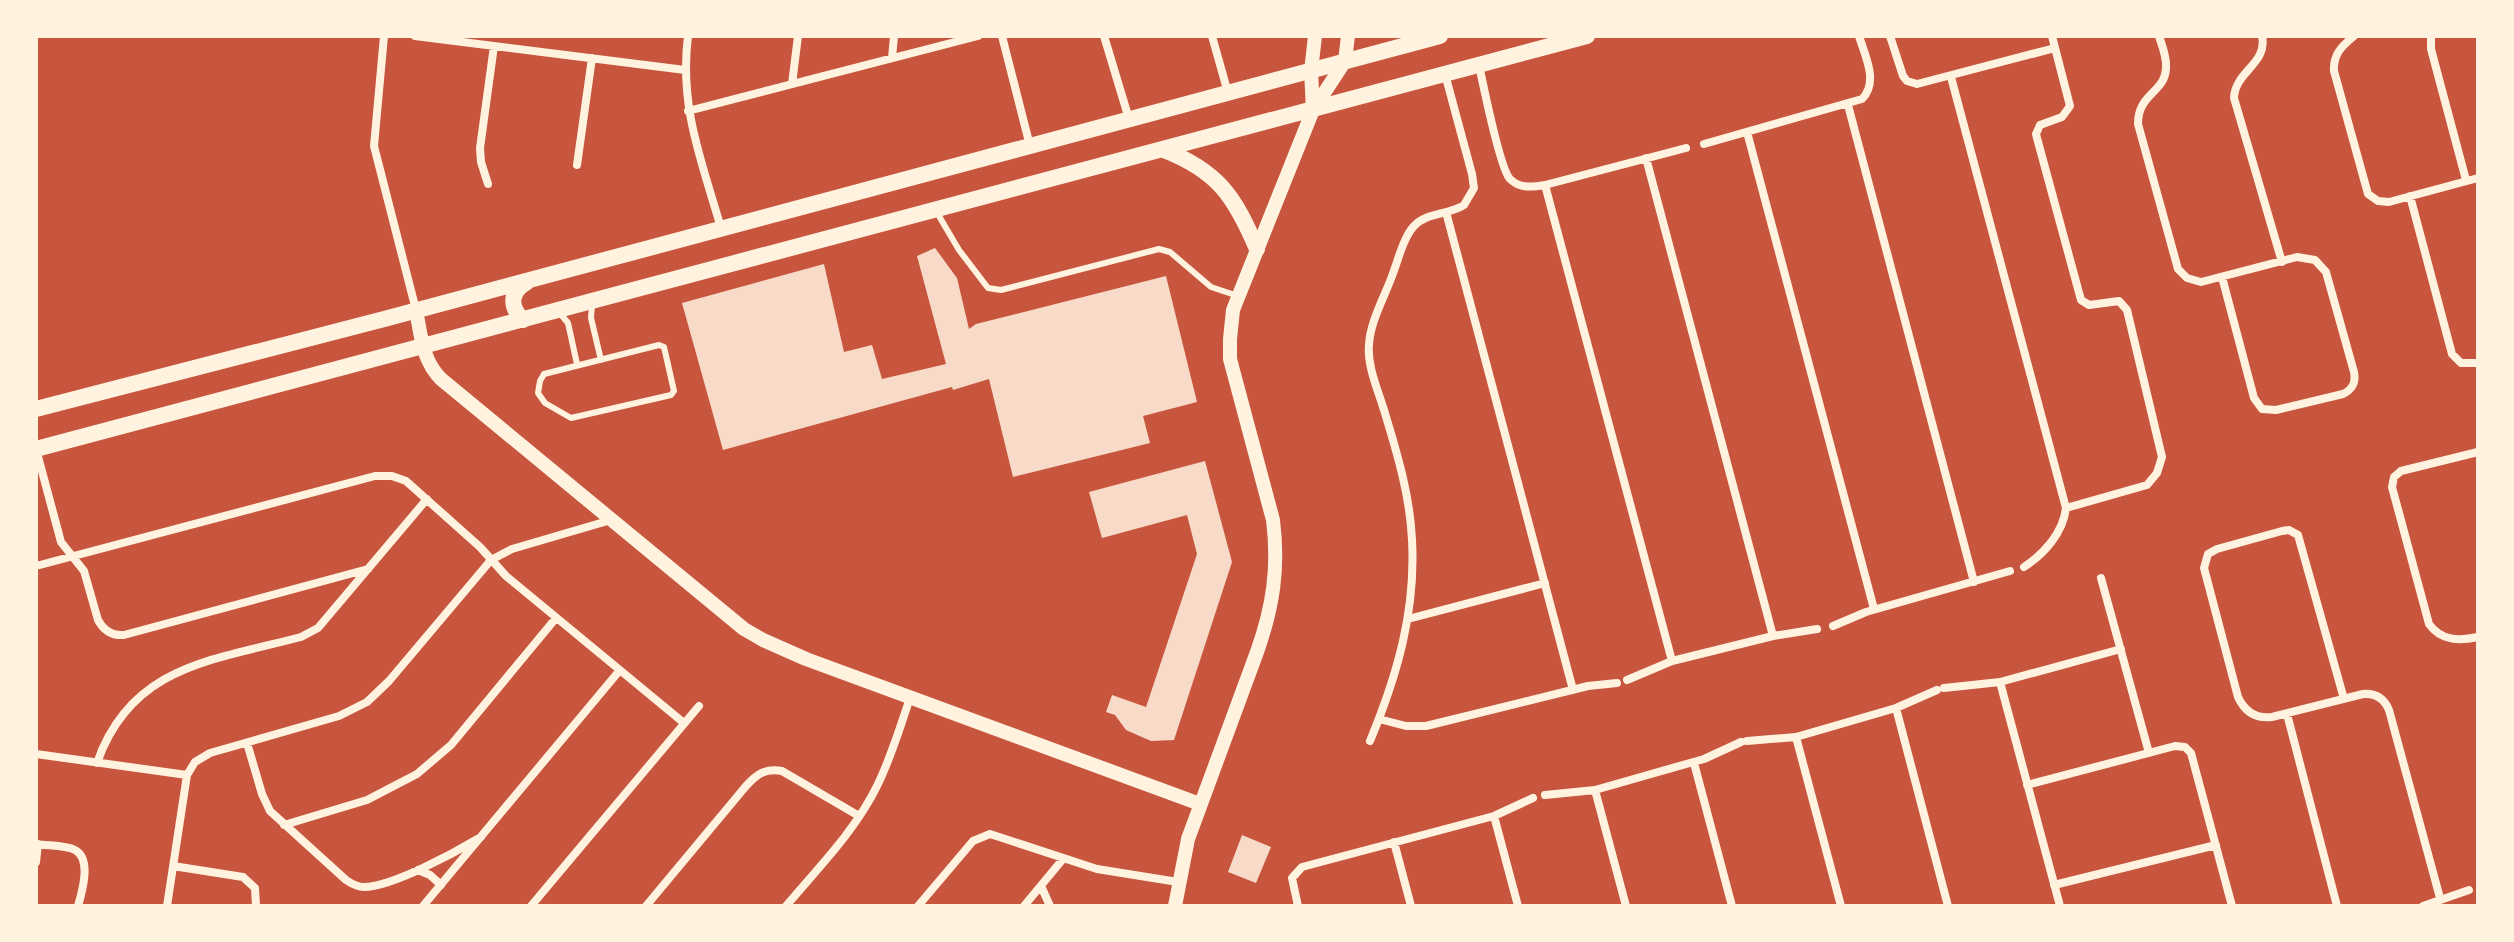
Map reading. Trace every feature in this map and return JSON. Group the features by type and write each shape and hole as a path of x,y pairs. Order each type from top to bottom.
{"main road":[{"path":"36,409 1440,36"},
{"path":"36,449 1587,36"},
{"path":"1164,150 1198,165 1222,185 1245,220 1257,249"},
{"path":"523,320 515,312 512,301 516,290 536,278"}],"street":[{"path":"384,36 374,146 423,347 441,379 726,615 763,640 795,655 1200,804"},
{"path":"415,36 685,70"},
{"path":"688,36 685,70 688,111 721,228"},
{"path":"792,84 798,36"},
{"path":"892,58 894,36"},
{"path":"688,111 978,36"},
{"path":"1002,36 1030,146"},
{"path":"1104,36 1129,119"},
{"path":"1212,36 1228,93"},
{"path":"1313,110 1311,71 1315,36"},
{"path":"1175,906 1188,839 1267,623 1277,568 1273,520 1230,359 1231,324 1238,296 1313,110 1345,61 1348,36"},
{"path":"1704,144 1862,99 1871,86 1859,36"},
{"path":"1890,36 1900,69 1907,81 1917,84 2055,48"},
{"path":"2052,36 2070,106 2062,117 2040,125 2037,138 2081,300 2089,305 2119,301 2127,310 2162,457 2157,473 2147,485 2066,508"},
{"path":"2159,36 2166,67 2161,84 2140,109 2138,124 2178,269 2187,278 2201,282 2297,257 2310,258 2322,265 2355,378 2351,388 2343,394 2271,411 2262,409 2257,404 2222,277"},
{"path":"2262,36 2264,45 2260,57 2241,76 2234,98 2282,262"},
{"path":"2354,36 2336,53 2334,71 2365,189 2373,199 2383,203 2478,178"},
{"path":"2431,36 2431,49 2466,180"},
{"path":"488,184 480,148 494,46"},
{"path":"577,165 592,58"},
{"path":"1479,65 1507,176 1517,185 1545,185 1686,148"},
{"path":"1370,741 1397,670 1408,619 1413,566 1409,504 1370,363 1369,343 1410,232 1419,222 1458,209 1468,201 1474,188 1445,74"},
{"path":"1951,77 2066,508 2064,522 2057,535 2039,556 2024,567"},
{"path":"1848,105 1974,582"},
{"path":"1747,132 1874,609"},
{"path":"1646,158 1773,636"},
{"path":"1545,185 1672,661"},
{"path":"2410,196 2452,354 2461,363 2478,363"},
{"path":"1446,212 1573,690"},
{"path":"36,449 61,542 84,571 102,627 107,632 118,635 368,569"},
{"path":"2477,641 2444,637 2429,624 2392,487 2394,477 2401,471 2478,452"},
{"path":"36,566 375,476 399,478 480,547 506,576 684,723"},
{"path":"97,763 103,745 123,713 152,686 187,668 312,632 427,499"},
{"path":"167,906 187,775 195,762 202,757 339,716 367,702 389,681 491,560 512,549 611,520"},
{"path":"2344,699 2298,535 2289,530 2282,531 2212,551 2206,558 2204,568 2241,704 2258,717 2287,714 2368,694 2379,697 2387,705 2440,898"},
{"path":"1833,626 1874,609 2010,571"},
{"path":"2101,578 2149,753"},
{"path":"1408,619 1545,583"},
{"path":"284,825 367,800 417,774 451,745 556,618"},
{"path":"1627,680 1672,661 1773,636 1817,629"},
{"path":"1545,795 1595,790 1694,763 1744,741 1796,737 1896,708 1941,689 2000,682 2121,649"},
{"path":"423,906 620,670"},
{"path":"2000,682 2060,906"},
{"path":"1379,719 1406,726 1426,726 1573,690 1617,683"},
{"path":"786,906 859,816 877,786 910,698"},
{"path":"531,906 699,706"},
{"path":"1896,708 1948,906"},
{"path":"2287,714 2337,906"},
{"path":"1796,737 1841,906"},
{"path":"247,743 265,803 284,825 346,880 357,886 378,884 417,870 481,837"},
{"path":"2027,785 2180,745 2185,747 2191,753 2232,906"},
{"path":"36,754 187,775"},
{"path":"1694,763 1732,906"},
{"path":"646,906 760,773 774,769 782,771 859,816"},
{"path":"1595,790 1626,906"},
{"path":"1298,906 1292,883 1297,869 1494,816 1533,798"},
{"path":"1494,816 1518,906"},
{"path":"918,906 973,841 985,835 1001,836 1097,869 1178,882"},
{"path":"1394,842 1411,906"},
{"path":"36,862 37,844 74,849 81,855 84,867 78,906"},
{"path":"2054,885 2216,845"},
{"path":"1024,906 1063,859"},
{"path":"173,866 243,877 255,888 256,906"},
{"path":"417,870 430,875 441,885"},
{"path":"1041,886 1050,906"},
{"path":"2423,906 2469,890"}],"lane":[{"path":"936,211 959,250 988,288 1001,290 1159,249 1170,252 1211,287 1238,296"},
{"path":"593,303 591,318 601,360"},
{"path":"558,311 568,323 577,364"},
{"path":"659,345 664,347 674,391 671,395 566,417 545,403 538,393 540,381 544,374 577,364 659,345"}],"building":[{"path":"935,248 957,278 969,329 976,324 1166,276 1197,402 1143,416 1150,443 1013,477 989,379 723,450 682,303 824,264 844,352 872,345 882,379 946,364 917,256"},
{"path":"1205,461 1232,562 1174,740 1151,741 1126,730 1115,715 1106,712 1112,695 1146,707 1197,554 1187,515 1102,538 1089,492"},
{"path":"1242,835 1271,847 1256,883 1228,872"}]}
